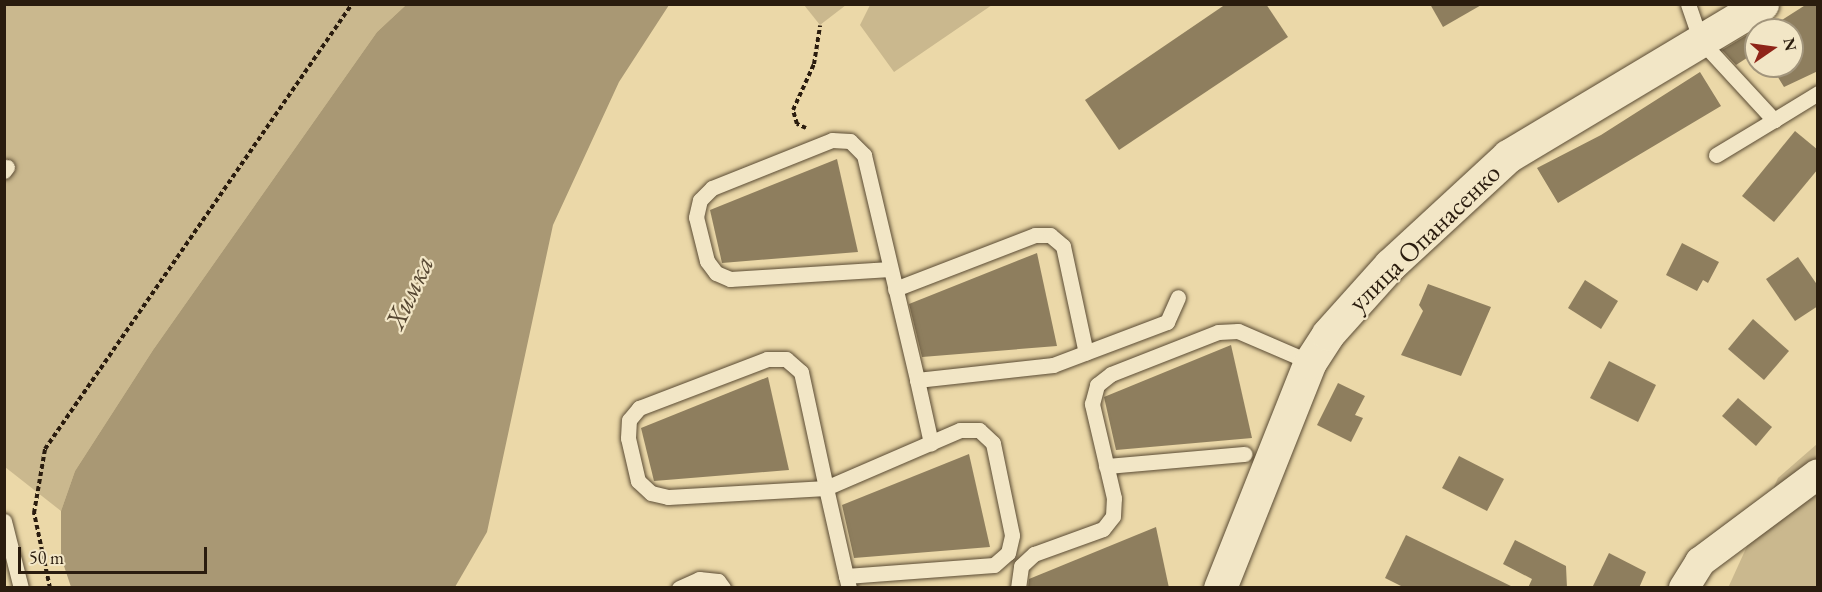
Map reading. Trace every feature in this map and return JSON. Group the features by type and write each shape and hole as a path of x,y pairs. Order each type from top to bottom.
{"street":[{"name":"улица Опанасенко","path":"1220,588 1310,362 1328,334 1390,265 1477,180 1508,156 1762,4"},
{"path":"1684,588 1700,562 1818,474"}],"lane":[{"path":"1688,4 1701,41 1774,120"},
{"path":"1716,155 1818,93"},
{"path":"890,269 730,279 716,273 707,261 696,217 706,194 832,140 850,141 864,155 931,442"},
{"path":"895,289 1035,235 1050,235 1063,246 1086,353"},
{"path":"916,380 1053,365 1167,322 1178,297"},
{"path":"1018,588 1021,566 1034,554 1103,529 1113,516 1106,466 1092,404 1097,386 1111,374 1218,332 1238,331 1310,362"},
{"path":"826,488 668,497 651,493 638,481 629,420 639,408 767,359 786,359 801,372 826,488 848,582 994,565 1008,553 1012,535 993,444 979,430 960,430 826,488"},
{"path":"1106,466 1244,454"},
{"path":"4,521 21,588"},
{"path":"679,588 699,579 718,581 723,588"}],"path":[{"path":"50,588 34,513 45,449 352,4"},
{"path":"820,24 814,64 793,110 797,124 832,140"}],"shaded area":[{"path":"870,4 992,5 894,72 860,25"},
{"path":"4,5 406,5 377,32 153,350 75,471 61,511 5,467"},
{"path":"804,5 846,5 820,25"},
{"path":"1817,444 1817,587 1728,588 1778,478"}],"water":[{"name":"Химка","path":"406,5 669,5 619,82 553,225 487,532 455,587 71,587 61,557 61,511 75,471 153,350 377,32"}],"building":[{"path":"1226,4 1266,4 1288,37 1119,150 1085,100"},
{"path":"1430,4 1483,4 1443,27"},
{"path":"1807,4 1818,4 1818,71 1804,78 1804,18 1785,18"},
{"path":"1744,37 1744,60 1736,65 1722,50"},
{"path":"1700,72 1721,106 1558,203 1537,168 1601,135"},
{"path":"1778,78 1803,78 1784,87"},
{"path":"1795,131 1818,150 1818,169 1774,222 1742,196"},
{"path":"837,159 858,252 722,263 710,210"},
{"path":"1682,243 1719,262 1708,283 1703,280 1697,291 1666,275"},
{"path":"1037,253 1057,346 922,357 909,304"},
{"path":"1798,257 1818,286 1818,306 1795,321 1766,279"},
{"path":"1585,280 1618,301 1601,329 1568,308"},
{"path":"1428,284 1491,307 1461,376 1401,355 1423,311 1419,305"},
{"path":"1753,319 1789,351 1764,380 1728,349"},
{"path":"1231,345 1252,438 1116,450 1104,397"},
{"path":"1609,361 1656,385 1638,422 1590,398"},
{"path":"768,377 789,470 654,481 641,428"},
{"path":"1338,383 1365,396 1355,415 1363,418 1351,442 1317,425"},
{"path":"1738,398 1772,427 1756,446 1722,416"},
{"path":"969,454 990,547 854,558 842,505"},
{"path":"1459,456 1504,479 1487,511 1442,488"},
{"path":"1156,527 1169,588 1028,588 1029,579"},
{"path":"1406,535 1515,588 1405,588 1385,578"},
{"path":"1515,540 1566,566 1567,588 1528,588 1532,579 1503,564"},
{"path":"1609,553 1646,572 1639,588 1592,588"}]}
